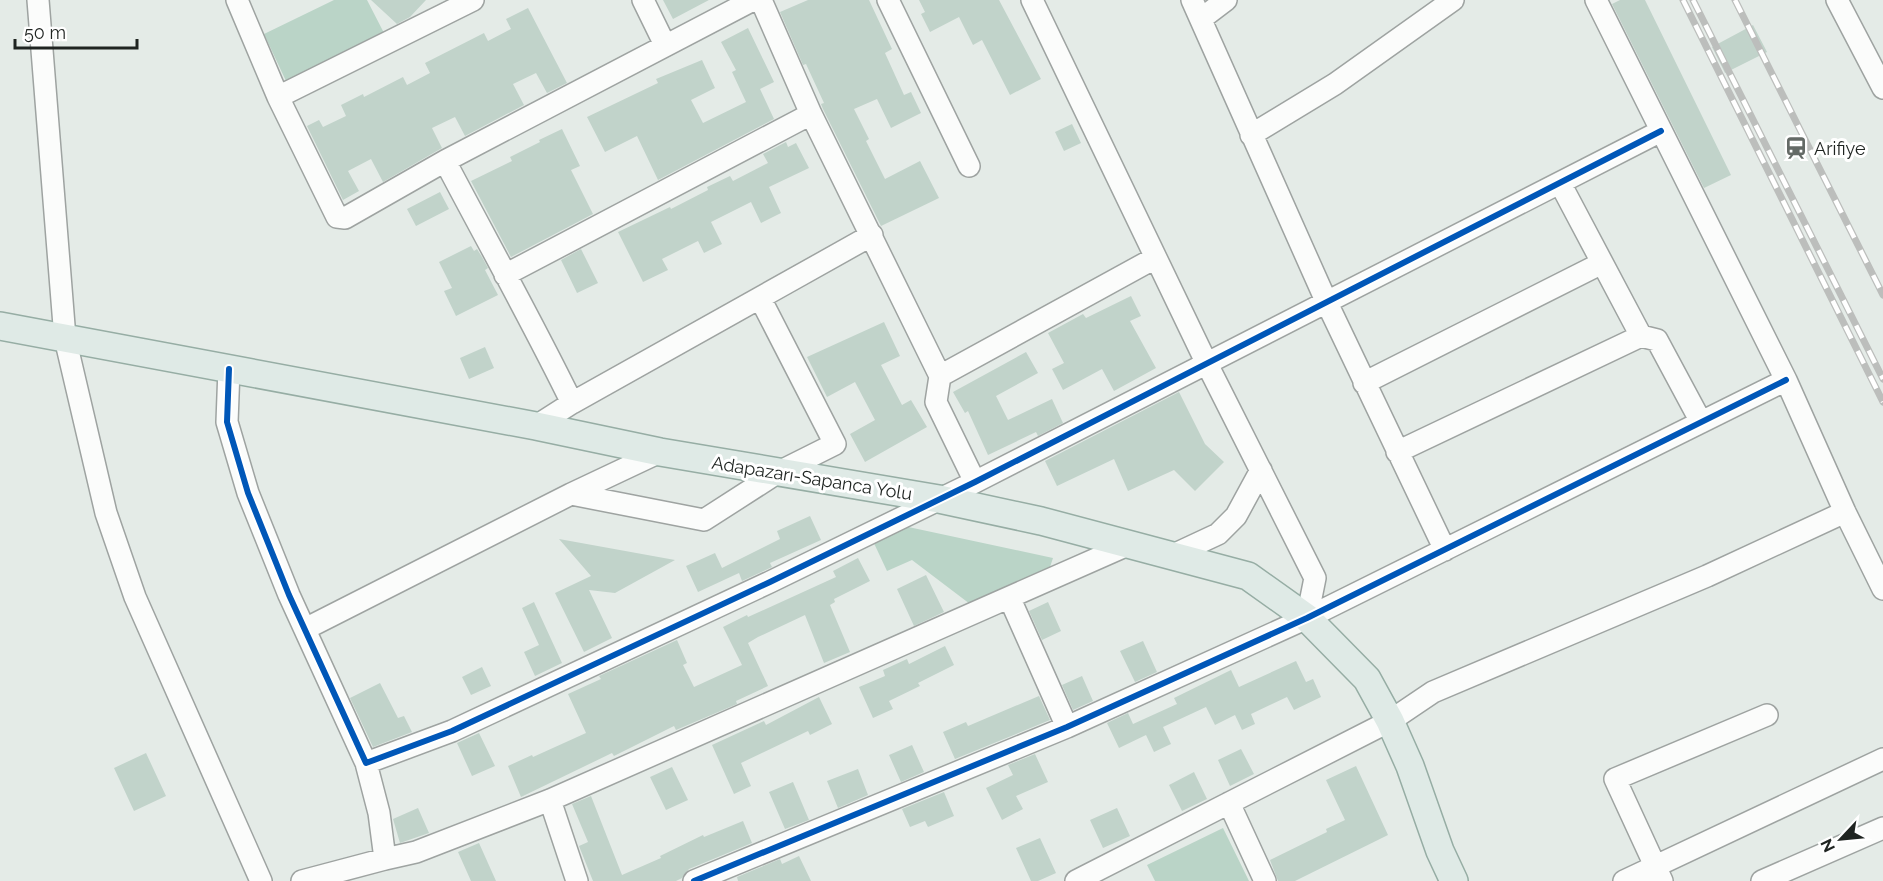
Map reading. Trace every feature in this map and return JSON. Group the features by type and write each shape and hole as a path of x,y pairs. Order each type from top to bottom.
{"main road":[{"name":"Adapazarı-Sapanca Yolu","path":"0,326 537,426 660,452 939,499 1041,521 1248,576 1307,618 1367,679 1390,721 1410,766 1440,851 1454,881"}],"street":[{"path":"38,0 65,338 106,513 135,597 261,881"},
{"path":"237,0 278,97 337,217 345,218 446,160 753,0"},
{"path":"278,97 473,0"},
{"path":"643,0 665,45"},
{"path":"761,0 811,114 940,376 936,402 975,482"},
{"path":"888,0 969,166"},
{"path":"1192,0 1327,303 1445,550"},
{"path":"1201,19 1226,0"},
{"path":"1251,135 1335,84 1453,0"},
{"path":"1596,0 1786,380 1845,512 1883,589"},
{"path":"1838,0 1883,88"},
{"path":"1039,2 1155,258 1315,578 1307,618"},
{"path":"505,274 811,114"},
{"path":"366,763 452,731 770,582 975,482 1661,131"},
{"path":"446,160 572,403"},
{"path":"1560,183 1641,336"},
{"path":"537,426 572,403 872,235"},
{"path":"940,376 1155,258"},
{"path":"1364,383 1602,263"},
{"path":"571,494 704,520 777,473 835,444 760,298"},
{"path":"1397,452 1641,336 1657,340 1701,422"},
{"path":"229,369 227,422 248,493 305,629 366,763 379,813 385,859"},
{"path":"699,880 1067,727 1307,618 1786,380"},
{"path":"305,629 571,494 660,452"},
{"path":"1173,555 1218,534 1236,516 1261,470"},
{"path":"1076,881 1390,721 1433,692 1707,576 1845,512"},
{"path":"302,881 416,852 550,800 1010,599 1130,544"},
{"path":"1010,599 1067,727"},
{"path":"1658,874 1615,779 1767,715"},
{"path":"1624,881 1658,874 1883,759"},
{"path":"550,800 577,881"},
{"path":"1229,803 1265,881"},
{"path":"1762,881 1883,828"}],"green space":[{"path":"334,0 367,0 384,33 286,81 264,34"},
{"path":"899,525 1053,558 1050,567 970,604 912,560 887,571 872,539"},
{"path":"1223,828 1249,881 1155,881 1147,865"}],"building":[{"path":"371,0 426,0 410,17 397,24"},
{"path":"663,0 709,0 673,19"},
{"path":"808,0 869,0 892,49 885,53 904,95 911,92 921,113 891,128 877,99 854,109 869,139 866,141 885,179 920,161 939,198 881,226 823,109 821,104 824,103 806,64 803,65 780,12"},
{"path":"919,0 999,0 1041,79 1010,95 982,40 973,45 959,17 930,32 921,14 925,12"},
{"path":"1620,0 1645,0 1731,175 1704,188 1612,4"},
{"path":"528,8 567,83 547,93 536,73 513,84 524,105 465,136 455,117 432,128 442,148 383,182 371,159 348,171 359,191 343,200 307,126 319,120 323,127 346,116 341,105 363,94 364,97 403,77 407,85 430,73 425,63 484,33 488,41 511,29 506,19"},
{"path":"1753,25 1767,52 1725,73 1712,47"},
{"path":"748,28 774,82 760,89 774,119 658,180 637,136 605,152 587,117 658,83 656,79 702,60 715,88 691,100 703,123 746,102 732,72 736,70 721,42"},
{"path":"1072,124 1081,143 1064,151 1055,132"},
{"path":"562,129 580,166 571,170 593,214 511,257 471,181 512,161 510,157"},
{"path":"786,142 788,147 796,143 809,168 769,187 781,213 761,223 751,202 711,222 722,244 704,253 698,241 662,259 668,270 643,282 618,232 670,207 671,209 730,176 733,181 768,163 763,154"},
{"path":"440,192 449,209 416,226 407,209"},
{"path":"471,246 474,251 477,249 482,257 488,268 485,270 498,295 456,316 444,291 452,288 439,262"},
{"path":"581,249 598,283 577,293 561,260"},
{"path":"1131,296 1141,316 1130,321 1156,368 1114,391 1102,369 1063,390 1052,369 1064,363 1048,333 1083,314 1086,318"},
{"path":"884,322 900,356 881,365 902,405 911,400 927,427 865,462 850,434 875,420 855,382 827,397 807,357"},
{"path":"485,347 494,368 469,379 460,358"},
{"path":"1026,352 1038,373 996,396 1008,420 1052,399 1063,423 1038,436 1036,432 988,455 968,411 965,413 953,392"},
{"path":"1179,392 1205,444 1224,462 1195,491 1174,470 1128,491 1114,459 1057,486 1045,461"},
{"path":"810,516 821,540 770,563 772,567 742,581 739,573 698,592 686,566 715,553 722,568 780,539 777,531"},
{"path":"559,539 675,560 615,593 589,590 612,638 584,652 555,593 591,576"},
{"path":"858,558 870,581 834,599 835,602 830,605 850,652 824,663 805,615 748,643 768,686 736,701 737,704 676,730 674,726 614,756 612,753 521,797 508,766 586,733 568,694 601,679 599,676 677,640 687,663 683,665 694,687 742,665 723,627 836,577 833,571"},
{"path":"926,575 944,612 914,626 897,589"},
{"path":"534,602 562,663 535,676 524,652 539,645 522,608"},
{"path":"1048,602 1061,631 1042,640 1029,611"},
{"path":"1143,641 1157,672 1135,682 1120,651"},
{"path":"945,646 954,665 918,683 920,686 889,701 893,709 873,718 859,687 885,676 883,670 907,659 909,664"},
{"path":"1296,661 1306,682 1313,679 1321,697 1294,710 1287,697 1251,714 1255,724 1242,730 1235,715 1215,725 1206,707 1163,727 1171,744 1154,752 1146,735 1119,748 1107,723 1128,713 1133,724 1177,704 1174,698 1231,670 1239,687"},
{"path":"482,667 491,686 471,695 462,677"},
{"path":"1082,676 1093,701 1073,710 1062,685"},
{"path":"380,683 398,718 404,716 412,732 373,747 350,698"},
{"path":"1039,696 1050,720 955,759 943,732 966,722 968,726"},
{"path":"819,697 832,724 810,735 808,731 741,763 751,786 734,794 712,745 764,721 766,725"},
{"path":"479,733 495,766 472,776 457,743"},
{"path":"912,745 924,772 901,782 889,755"},
{"path":"1241,749 1254,774 1230,786 1218,760"},
{"path":"146,753 166,796 134,811 114,768"},
{"path":"1035,754 1048,782 1016,796 1023,809 1002,820 986,788 1013,775 1008,765"},
{"path":"1356,766 1388,835 1295,881 1278,881 1270,860 1327,832 1326,829 1345,820 1326,780"},
{"path":"672,767 688,800 666,810 650,777"},
{"path":"858,769 868,795 838,808 827,781"},
{"path":"1194,772 1207,799 1182,811 1169,785"},
{"path":"793,782 809,820 785,829 769,792"},
{"path":"944,792 954,816 928,827 925,821 910,827 902,809"},
{"path":"591,796 622,875 661,858 660,856 703,835 704,837 743,821 752,843 689,869 682,878 676,881 593,881 579,846 588,842 572,804"},
{"path":"418,808 429,833 400,843 393,819"},
{"path":"1117,808 1130,836 1103,848 1090,820"},
{"path":"1040,838 1056,873 1038,881 1031,881 1016,848"},
{"path":"479,843 496,881 471,881 458,852"},
{"path":"799,856 811,881 738,881 737,877 780,859 782,864"}],"railway":[{"path":"1683,0 1883,402"},
{"path":"1693,0 1883,379"},
{"path":"1735,0 1883,295"}],"cycle path":[{"path":"229,369 227,422 248,493 289,595 366,763 452,731 770,582 975,482 1661,131"},
{"path":"694,881 1067,727 1307,618 1786,380"}],"place":[{"name":"Arifiye","path":"1796,148"}]}
